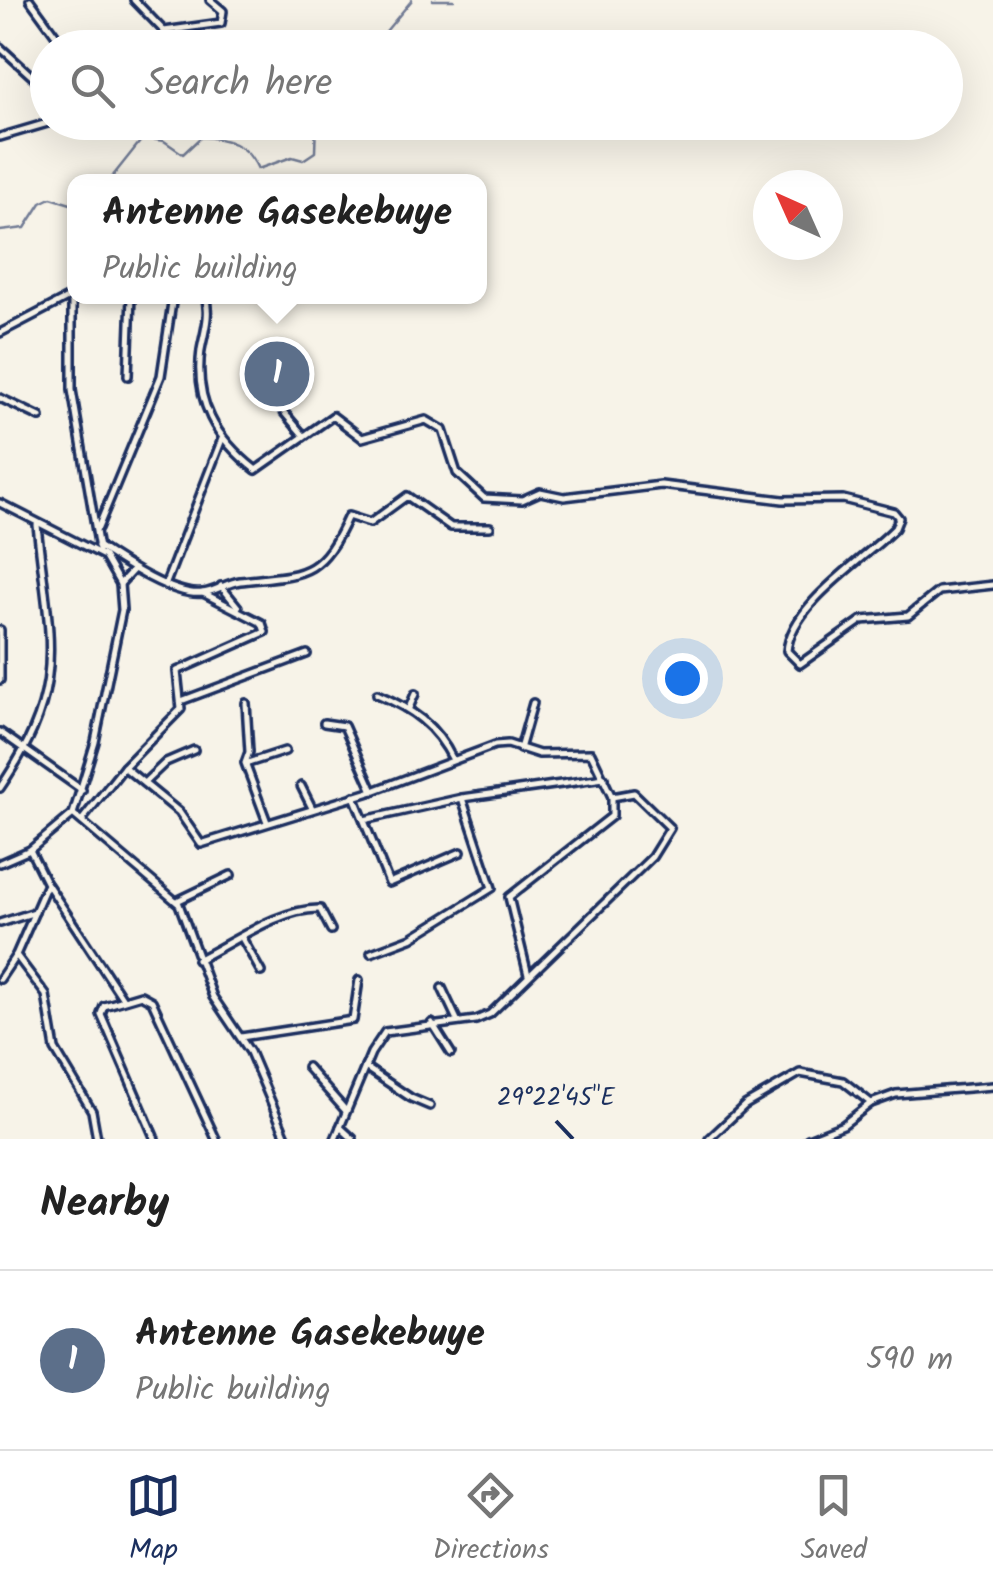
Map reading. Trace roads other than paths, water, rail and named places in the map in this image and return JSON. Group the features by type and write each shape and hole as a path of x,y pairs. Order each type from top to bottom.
{"street":[{"path":"30,0 52,30"},
{"path":"134,0 160,28 169,30"},
{"path":"188,30 221,23 223,11 210,0"},
{"path":"0,47 30,74"},
{"path":"0,138 30,129"},
{"path":"0,333 67,299"},
{"path":"0,863 30,850 73,814 119,636 120,584 99,549 72,390 74,304"},
{"path":"128,376 131,304"},
{"path":"97,530 161,376 172,304"},
{"path":"206,304 198,392 222,439 256,470 335,415 362,438 416,421 432,422 447,438 459,477 484,498 522,500 540,492 564,497 662,485 783,500 843,499 894,512 899,518 895,528 833,583 792,631 787,650 800,664 862,620 908,616 939,590 993,586"},
{"path":"277,352 266,390 304,436"},
{"path":"0,398 40,417"},
{"path":"166,583 222,439"},
{"path":"202,593 221,586 300,575 330,554 348,516 370,523 407,496 451,527 490,527"},
{"path":"0,503 37,525 99,549 134,570 202,593 262,623 264,632 177,671 181,709 124,767 82,820"},
{"path":"0,788 26,750 47,700 52,670 37,525"},
{"path":"116,575 126,565"},
{"path":"120,584 134,570"},
{"path":"221,586 241,610"},
{"path":"0,630 0,680"},
{"path":"181,700 308,654"},
{"path":"377,694 410,708 436,729 453,760"},
{"path":"410,708 415,694"},
{"path":"520,748 533,702"},
{"path":"246,703 249,752 245,764 267,822"},
{"path":"324,724 344,726 373,791"},
{"path":"0,732 82,790"},
{"path":"124,767 179,812 198,844 373,791 495,745 539,754 591,753 612,797 610,820 509,897 528,975"},
{"path":"144,783 166,762 194,750"},
{"path":"245,764 285,751"},
{"path":"364,820 462,798 604,778"},
{"path":"301,786 312,808"},
{"path":"335,1139 365,1067 385,1032 490,1014 652,857 670,830 634,793 612,797"},
{"path":"354,796 388,882 460,852"},
{"path":"371,952 411,938 492,888 462,798"},
{"path":"73,814 177,901 213,997 241,1037 287,1139"},
{"path":"30,850 47,884 123,999"},
{"path":"177,901 232,876"},
{"path":"0,979 16,955 47,884"},
{"path":"197,960 314,908 320,909 331,930"},
{"path":"0,923 35,912"},
{"path":"242,938 261,972"},
{"path":"16,955 46,994 55,1049 92,1111 97,1139"},
{"path":"241,1037 353,1020 359,980"},
{"path":"442,988 458,1022"},
{"path":"155,1139 101,1014 104,1006 141,995 152,1002 216,1139"},
{"path":"432,1023 451,1053"},
{"path":"308,1066 346,1111"},
{"path":"365,1067 430,1106"},
{"path":"708,1139 745,1105 800,1073 838,1079 871,1103"},
{"path":"808,1139 843,1126 871,1103 912,1090 993,1086"},
{"path":"340,1126 353,1139"}],"waterway":[{"path":"387,30 412,0"},
{"path":"433,0 454,0"},
{"path":"114,174 141,140"},
{"path":"157,140 183,154 198,140"},
{"path":"223,140 242,148 258,169 292,157 303,160 315,152 315,140"},
{"path":"0,231 25,228 41,203 51,198 67,203"}],"place":[{"name":"Antenne Gasekebuye","path":"277,374"}]}
